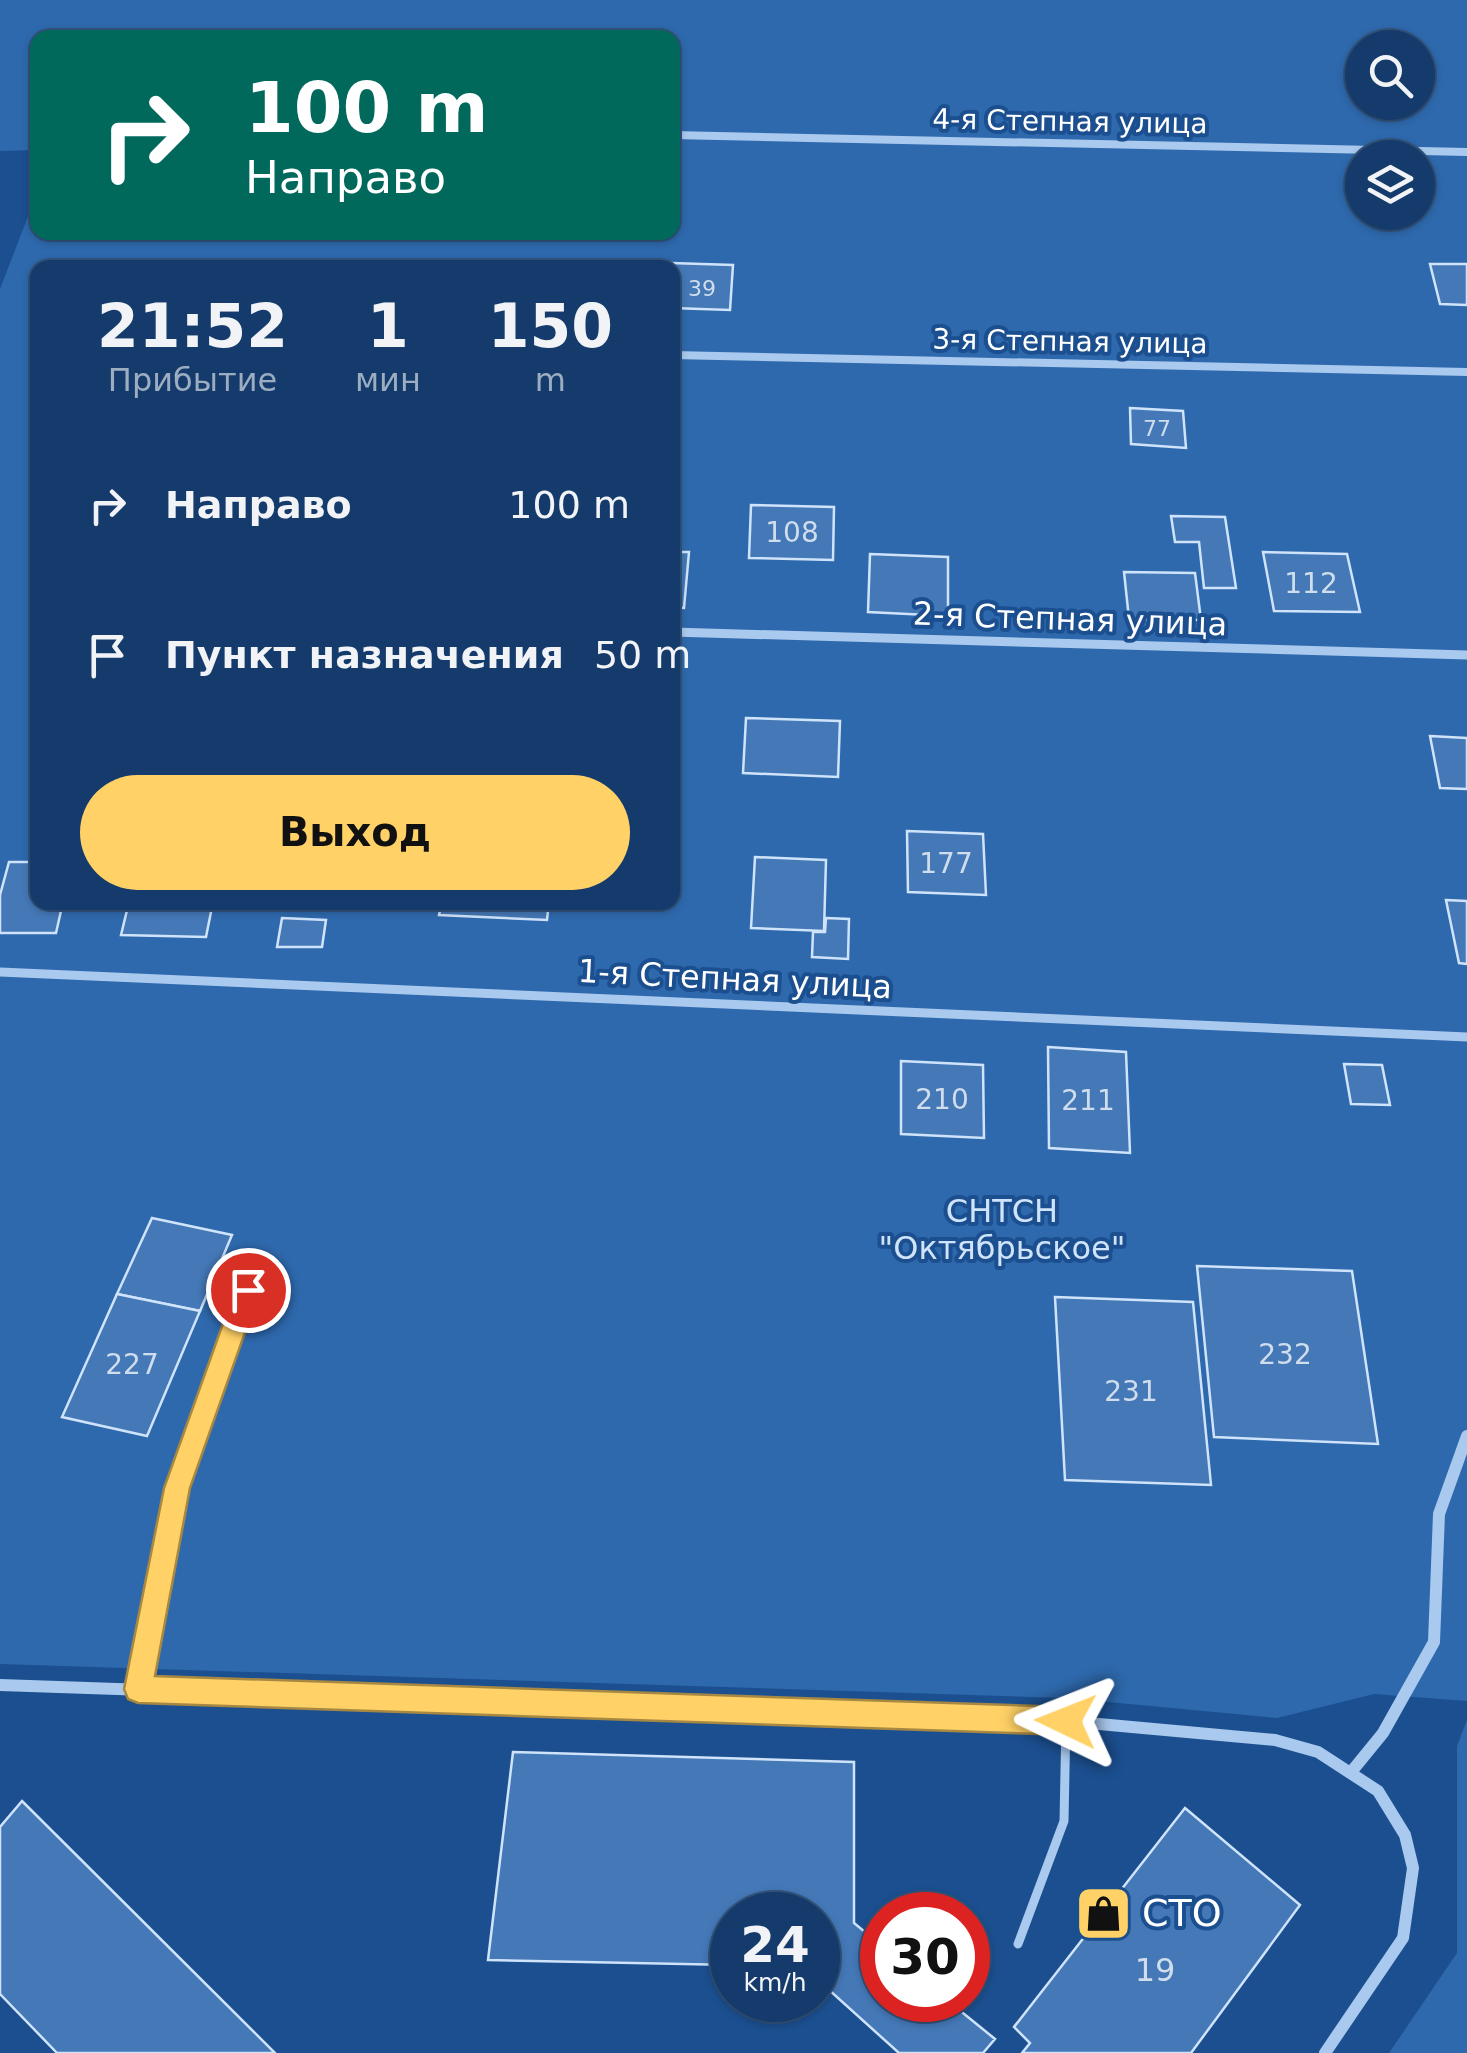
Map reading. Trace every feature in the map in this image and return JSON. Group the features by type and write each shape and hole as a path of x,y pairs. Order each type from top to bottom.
{"street":[{"name":"4-я Степная улица","path":"680,135 1467,152"},
{"name":"3-я Степная улица","path":"680,355 1467,372"},
{"name":"2-я Степная улица","path":"680,632 1467,656"},
{"name":"1-я Степная улица","path":"0,972 1467,1036"},
{"path":"1352,1771 1383,1734 1434,1642 1440,1514 1467,1436"},
{"path":"0,1685 1066,1721 1275,1740 1318,1752 1352,1771 1392,1807 1405,1834 1412,1868 1411,1904 1403,1938 1325,2053"}],"lane":[{"path":"138,1689 177,1488 248,1290"},
{"path":"1018,1944 1064,1821 1066,1721"}],"green space":[{"name":"СНТСН \"Октябрьское\"","path":"0,0 1467,0 1467,1701 1374,1694 1277,1718 1066,1698 0,1664 0,289 30,211 30,240 680,240 680,30 30,30 30,150 0,151"},
{"path":"1467,1720 1467,2053 1389,2053 1457,1953 1457,1746"}],"building":[{"path":"680,263 733,265 730,310 680,308"},
{"path":"1430,264 1467,264 1467,305 1440,304"},
{"path":"1130,408 1183,411 1186,448 1131,444"},
{"path":"751,505 834,507 833,560 749,558"},
{"path":"1171,516 1225,517 1236,588 1204,588 1199,542 1175,542"},
{"path":"680,552 689,552 684,608 680,608"},
{"path":"1263,552 1347,554 1360,612 1274,611"},
{"path":"870,554 948,557 948,616 868,612"},
{"path":"1124,572 1195,573 1201,620 1129,619"},
{"path":"746,718 840,721 838,777 743,773"},
{"path":"1430,736 1467,738 1467,789 1440,788"},
{"path":"907,831 983,834 986,895 908,892"},
{"path":"755,857 826,860 824,931 751,928"},
{"path":"9,862 30,862 30,910 61,910 56,933 0,933 0,895"},
{"path":"1446,900 1467,901 1467,964 1459,963"},
{"path":"127,910 211,910 206,937 121,935"},
{"path":"440,910 548,910 547,920 439,915"},
{"path":"282,918 326,920 322,947 277,947"},
{"path":"826,918 849,919 848,959 812,957 813,932 825,932"},
{"path":"1048,1047 1126,1052 1130,1153 1049,1148"},
{"path":"901,1061 983,1065 984,1138 901,1134"},
{"path":"1344,1064 1382,1065 1390,1105 1351,1104"},
{"path":"152,1218 232,1235 200,1311 117,1294"},
{"path":"1197,1266 1352,1271 1378,1444 1214,1437"},
{"path":"117,1294 200,1311 147,1436 62,1417"},
{"path":"1055,1297 1193,1302 1211,1485 1065,1480"},
{"path":"513,1752 854,1762 854,1923 860,1928 860,2018 840,2000 840,1892 710,1892 710,1965 488,1960"},
{"path":"22,1801 275,2053 57,2053 0,1994 0,1827"},
{"path":"1185,1808 1300,1905 1191,2053 1022,2053 1030,2043 1014,2027"},
{"path":"865,2022 974,2022 995,2039 983,2053 899,2053"}],"place":[{"name":"СТО","path":"1103,1913"}],"route":[{"path":"248,1290 177,1488 138,1689 1066,1721"}]}
